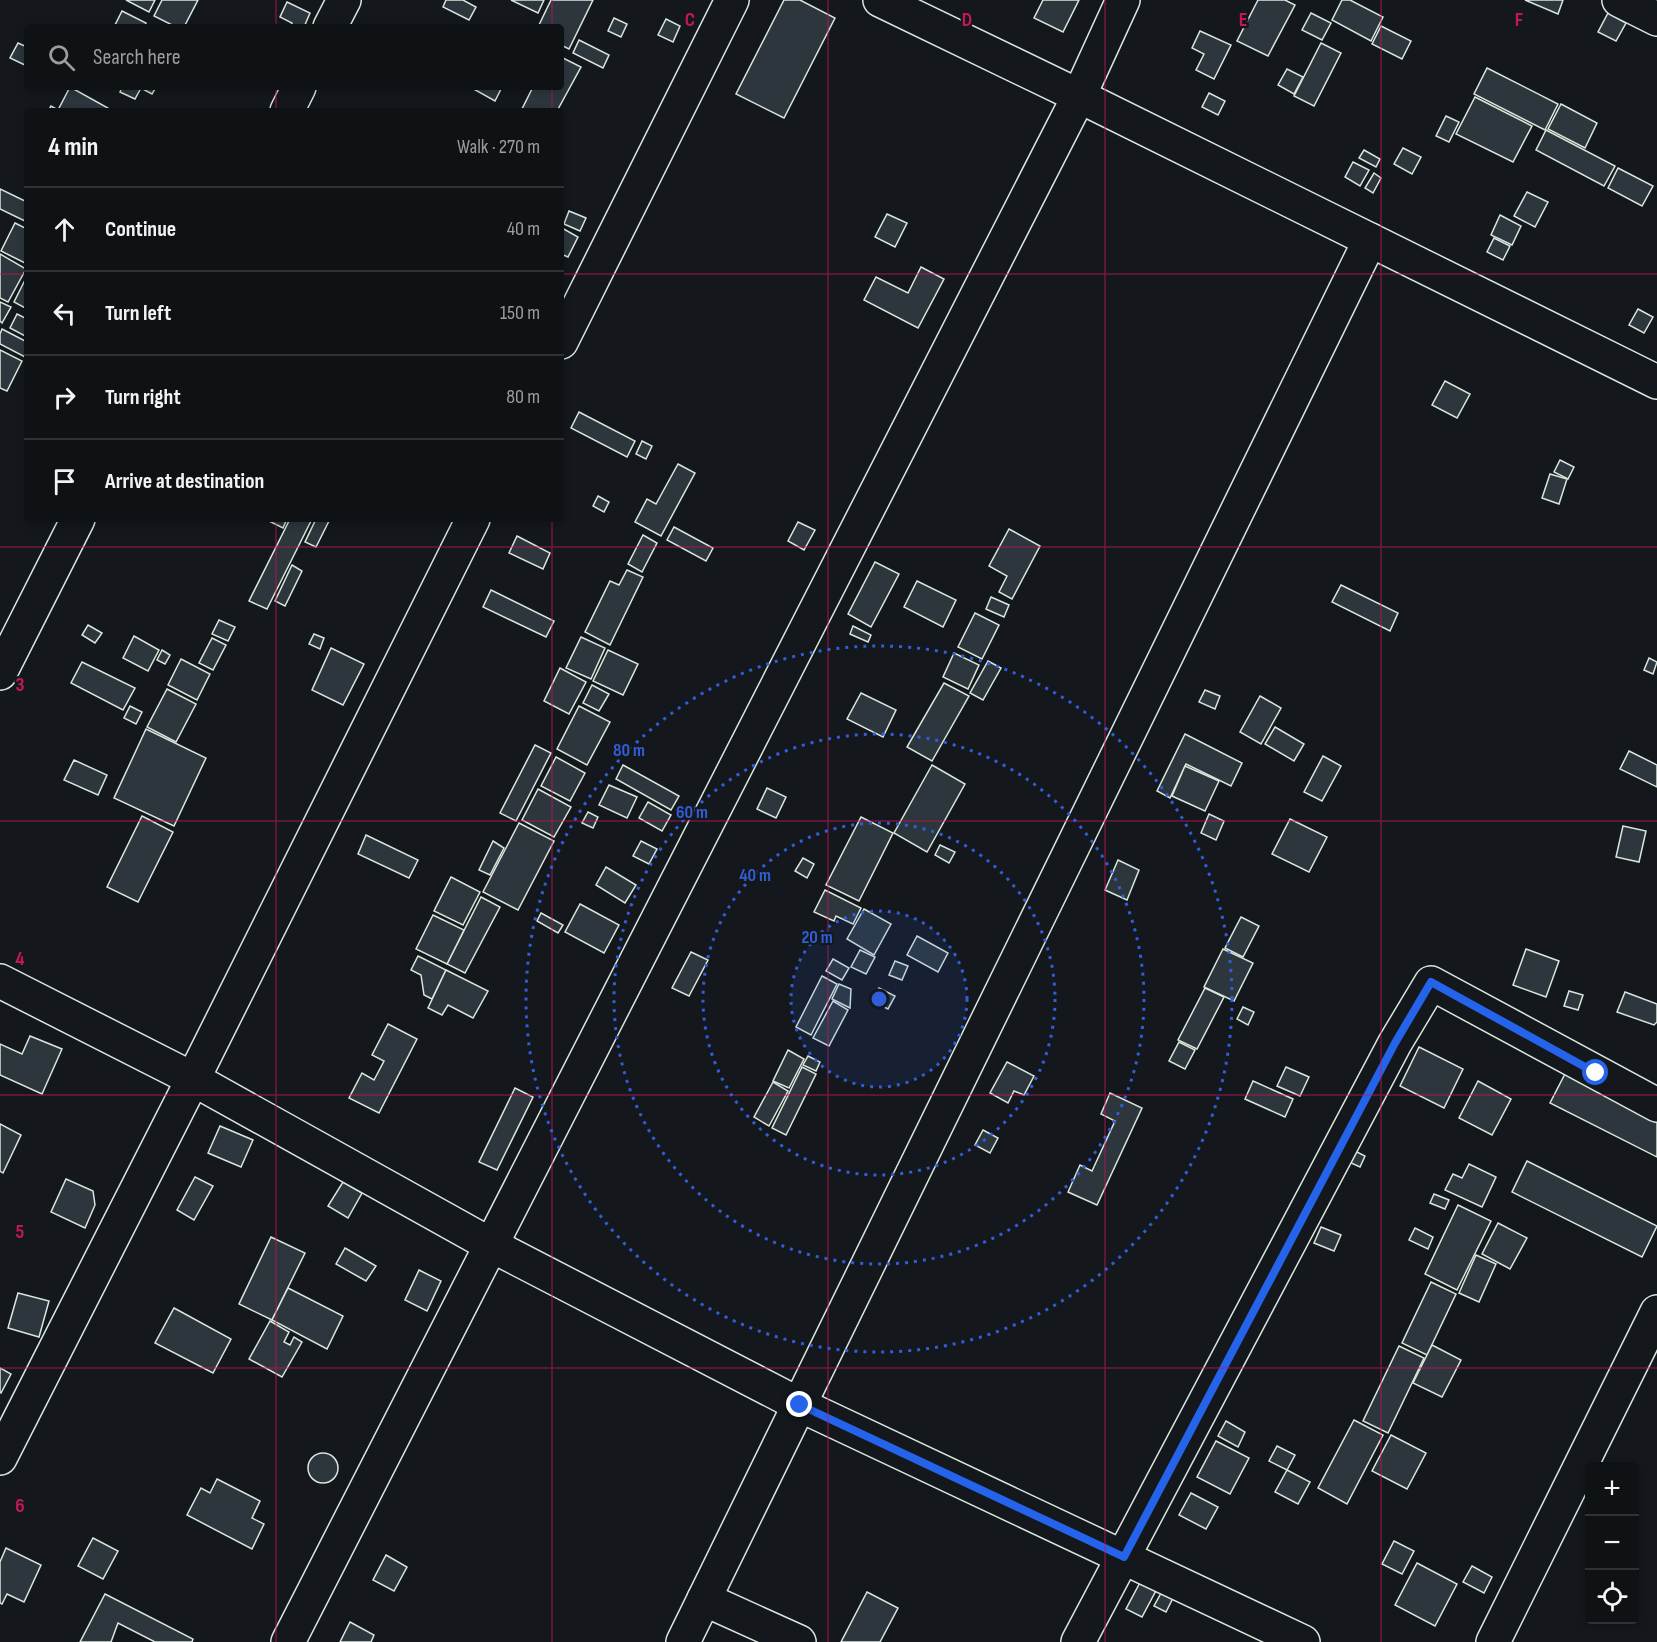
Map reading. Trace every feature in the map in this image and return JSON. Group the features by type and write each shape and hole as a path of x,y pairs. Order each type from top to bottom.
{"street":[{"path":"332,24 344,0"},
{"path":"564,336 732,0"},
{"path":"880,0 1657,382"},
{"path":"288,1642 1079,96 1123,0"},
{"path":"1619,0 1657,19"},
{"path":"288,108 298,90"},
{"path":"684,1642 1370,240"},
{"path":"0,673 76,522"},
{"path":"0,1458 193,1079 472,522"},
{"path":"0,981 193,1079 491,1245 800,1405 1303,1642"},
{"path":"1078,1642 1395,1043 1431,982 1657,1105"},
{"path":"1493,1642 1657,1312"},
{"path":"705,1599 799,1642"}],"building":[{"path":"126,0 155,0 149,12"},
{"path":"162,0 198,0 186,24 170,24 154,16"},
{"path":"446,0 463,0 476,7 469,20 443,7"},
{"path":"511,0 544,0 538,13"},
{"path":"551,0 593,0 569,49 564,46 564,24 539,24"},
{"path":"784,0 800,0 835,18 784,118 736,94"},
{"path":"1043,0 1079,0 1063,32 1034,18"},
{"path":"1258,0 1285,0 1295,5 1268,56 1237,41"},
{"path":"1342,0 1350,0 1383,17 1371,41 1332,20"},
{"path":"1525,0 1563,0 1558,14"},
{"path":"287,2 310,13 305,24 292,24 280,17"},
{"path":"122,11 146,23 146,24 116,24"},
{"path":"1311,13 1331,23 1322,40 1302,30"},
{"path":"1608,13 1626,23 1616,41 1598,32"},
{"path":"614,18 627,24 621,37 608,31"},
{"path":"666,19 680,26 673,42 658,35"},
{"path":"1381,26 1411,41 1402,59 1372,44"},
{"path":"1200,31 1231,45 1214,79 1196,70 1204,54 1192,48"},
{"path":"579,40 609,55 603,68 573,53"},
{"path":"18,43 24,46 24,65 10,58"},
{"path":"1321,43 1341,53 1314,106 1294,96"},
{"path":"564,58 581,67 559,108 522,108 532,90 564,90"},
{"path":"1487,68 1558,104 1545,130 1474,94"},
{"path":"1287,69 1303,77 1294,94 1278,85"},
{"path":"68,90 75,90 108,108 59,108"},
{"path":"121,90 140,90 135,99 120,92"},
{"path":"475,90 500,90 495,101"},
{"path":"1209,93 1225,101 1218,115 1202,107"},
{"path":"1475,97 1532,126 1513,162 1456,134"},
{"path":"1561,104 1597,123 1585,148 1548,129"},
{"path":"1446,116 1459,122 1449,142 1436,136"},
{"path":"1546,130 1615,166 1604,186 1536,150"},
{"path":"1403,148 1421,157 1412,174 1394,164"},
{"path":"1364,150 1380,159 1376,167 1359,158"},
{"path":"1353,162 1369,170 1360,186 1345,177"},
{"path":"1618,168 1653,186 1642,206 1608,188"},
{"path":"1374,173 1381,178 1373,193 1365,188"},
{"path":"0,189 24,201 24,221 0,209"},
{"path":"1527,192 1548,202 1535,227 1514,216"},
{"path":"569,211 586,218 580,231 564,224"},
{"path":"887,214 907,223 895,247 875,237"},
{"path":"1500,215 1521,226 1512,245 1491,235"},
{"path":"15,223 24,228 24,262 1,251"},
{"path":"564,229 578,237 568,257 564,255"},
{"path":"1494,238 1510,246 1503,260 1487,252"},
{"path":"0,254 24,268 24,273 8,302 0,298"},
{"path":"921,267 944,279 918,328 864,300 876,277 908,293"},
{"path":"24,282 24,307 14,302"},
{"path":"0,302 11,307 2,323 0,321"},
{"path":"1638,309 1653,317 1644,333 1629,325"},
{"path":"17,314 24,318 24,335 10,328"},
{"path":"2,329 24,340 24,356 0,344"},
{"path":"0,350 22,361 7,391 0,388"},
{"path":"1445,381 1470,394 1457,418 1432,405"},
{"path":"579,412 635,441 627,457 571,428"},
{"path":"642,441 652,446 646,459 636,454"},
{"path":"1560,460 1574,467 1568,479 1554,472"},
{"path":"678,464 695,473 661,536 635,522 647,499 656,504"},
{"path":"1550,474 1567,479 1559,504 1542,498"},
{"path":"598,496 609,502 604,512 593,506"},
{"path":"271,522 286,522 283,528"},
{"path":"288,522 310,522 267,609 249,601"},
{"path":"315,522 328,522 316,547 305,542"},
{"path":"798,522 815,530 804,550 788,541"},
{"path":"674,527 713,548 706,561 667,540"},
{"path":"1009,529 1040,546 1012,599 999,592 1007,576 989,566"},
{"path":"643,535 657,543 642,572 628,564"},
{"path":"517,536 550,553 543,569 509,553"},
{"path":"875,562 899,574 871,627 848,614"},
{"path":"292,565 302,571 285,606 275,601"},
{"path":"627,570 643,577 610,645 585,632 610,581 619,585"},
{"path":"917,581 956,600 943,627 904,607"},
{"path":"1341,585 1398,613 1390,631 1332,602"},
{"path":"491,590 554,621 546,637 483,607"},
{"path":"991,597 1009,605 1004,617 986,609"},
{"path":"975,613 999,625 982,659 958,647"},
{"path":"219,620 235,627 228,641 212,634"},
{"path":"88,625 102,633 95,643 82,635"},
{"path":"853,626 871,635 868,642 850,634"},
{"path":"314,634 324,638 320,649 309,644"},
{"path":"134,636 159,650 148,671 123,658"},
{"path":"581,637 605,648 591,679 566,668"},
{"path":"212,638 226,645 213,670 199,663"},
{"path":"331,648 364,664 343,705 312,690"},
{"path":"162,650 170,655 165,664 157,660"},
{"path":"608,650 638,664 623,695 593,681"},
{"path":"954,653 979,665 968,689 943,677"},
{"path":"1649,658 1657,662 1653,674 1644,670"},
{"path":"181,659 210,674 197,700 168,685"},
{"path":"988,661 1001,668 983,700 970,693"},
{"path":"82,662 135,688 123,710 71,683"},
{"path":"560,668 586,682 569,714 544,701"},
{"path":"944,683 969,696 932,761 907,747"},
{"path":"592,685 609,694 599,711 583,703"},
{"path":"167,689 196,704 176,742 147,727"},
{"path":"1205,690 1220,696 1215,709 1199,702"},
{"path":"861,693 896,710 883,737 847,719"},
{"path":"1260,696 1281,708 1261,744 1240,732"},
{"path":"130,706 142,712 136,724 124,718"},
{"path":"579,706 610,722 587,765 557,749"},
{"path":"1275,727 1304,744 1294,761 1265,744"},
{"path":"146,729 206,758 174,826 114,798"},
{"path":"1185,734 1242,763 1231,786 1186,764 1170,798 1157,791"},
{"path":"535,745 551,753 516,821 500,813"},
{"path":"1629,751 1657,765 1657,787 1620,769"},
{"path":"1323,756 1341,766 1322,801 1304,792"},
{"path":"556,757 585,773 570,801 541,786"},
{"path":"74,760 107,775 98,795 64,780"},
{"path":"623,765 679,796 671,810 616,779"},
{"path":"932,765 965,784 927,852 894,833"},
{"path":"1185,766 1219,781 1205,811 1172,796"},
{"path":"609,785 637,797 627,818 599,805"},
{"path":"767,788 786,797 776,818 757,809"},
{"path":"538,789 571,807 554,837 522,820"},
{"path":"648,802 671,815 662,831 639,818"},
{"path":"588,812 598,817 593,828 582,823"},
{"path":"1209,814 1224,821 1216,840 1201,833"},
{"path":"142,816 173,832 138,902 107,887"},
{"path":"861,817 893,833 859,901 826,885"},
{"path":"1290,819 1327,837 1309,872 1272,854"},
{"path":"519,823 554,841 518,910 483,892"},
{"path":"1623,826 1646,831 1639,862 1616,857"},
{"path":"366,835 418,860 409,878 358,854"},
{"path":"493,841 504,848 490,875 479,870"},
{"path":"641,841 657,849 649,864 633,856"},
{"path":"940,845 955,852 949,863 935,855"},
{"path":"803,858 814,864 807,878 795,871"},
{"path":"1118,860 1139,870 1127,900 1105,890"},
{"path":"606,867 636,885 625,903 596,885"},
{"path":"451,877 480,892 463,925 434,911"},
{"path":"825,890 861,908 853,924 836,916 834,921 814,912"},
{"path":"481,897 500,907 465,973 447,964"},
{"path":"580,904 619,925 604,953 565,932"},
{"path":"864,909 891,924 874,955 847,939"},
{"path":"541,913 563,925 558,933 537,921"},
{"path":"433,915 464,930 447,964 416,949"},
{"path":"1241,917 1259,926 1243,957 1225,948"},
{"path":"917,936 948,953 938,972 907,955"},
{"path":"1223,949 1253,963 1234,1001 1204,987"},
{"path":"1526,949 1559,961 1546,997 1513,985"},
{"path":"860,950 875,957 866,974 851,967"},
{"path":"691,952 708,960 689,996 672,988"},
{"path":"418,956 446,970 432,999 424,995 421,975 411,970"},
{"path":"833,959 849,968 842,980 826,971"},
{"path":"895,961 908,966 902,980 889,975"},
{"path":"446,970 488,991 473,1018 448,1005 442,1015 428,1008"},
{"path":"822,976 837,984 811,1035 796,1027"},
{"path":"839,984 851,989 850,1008 832,999"},
{"path":"879,988 895,996 888,1009 872,1001"},
{"path":"1205,988 1224,997 1197,1049 1178,1040"},
{"path":"1569,991 1583,995 1578,1010 1564,1006"},
{"path":"1625,992 1657,1004 1657,1022 1654,1025 1617,1012"},
{"path":"833,1001 848,1010 829,1046 813,1038"},
{"path":"1243,1007 1254,1012 1248,1025 1237,1019"},
{"path":"388,1024 417,1039 379,1113 349,1098 362,1073 374,1080 384,1061 372,1055"},
{"path":"30,1036 62,1049 42,1094 0,1075 0,1044 22,1054"},
{"path":"1179,1042 1195,1050 1185,1069 1169,1061"},
{"path":"1419,1047 1463,1069 1444,1108 1400,1086"},
{"path":"788,1050 804,1059 789,1088 773,1081"},
{"path":"808,1056 820,1062 816,1071 803,1065"},
{"path":"1007,1062 1034,1076 1024,1095 1014,1091 1008,1103 990,1093"},
{"path":"802,1067 816,1074 786,1135 772,1128"},
{"path":"1286,1067 1309,1077 1300,1096 1277,1086"},
{"path":"1566,1072 1657,1119 1657,1157 1550,1103"},
{"path":"1253,1081 1293,1099 1285,1117 1245,1099"},
{"path":"1478,1081 1511,1099 1492,1135 1459,1118"},
{"path":"773,1082 788,1091 769,1126 754,1117"},
{"path":"515,1088 533,1097 497,1170 479,1162"},
{"path":"1110,1093 1142,1108 1097,1205 1068,1192 1080,1165 1092,1171 1115,1121 1101,1114"},
{"path":"0,1124 21,1135 3,1173 0,1171"},
{"path":"220,1126 253,1140 241,1167 208,1153"},
{"path":"983,1130 998,1138 990,1153 975,1145"},
{"path":"1355,1151 1365,1156 1360,1167 1349,1162"},
{"path":"1527,1161 1657,1226 1642,1257 1512,1192"},
{"path":"1469,1164 1496,1177 1482,1207 1445,1190 1453,1174 1462,1178"},
{"path":"195,1177 213,1186 194,1220 177,1210"},
{"path":"66,1179 93,1191 95,1205 85,1228 51,1212"},
{"path":"343,1182 362,1193 348,1218 328,1206"},
{"path":"1434,1194 1449,1200 1445,1209 1430,1203"},
{"path":"1458,1205 1491,1221 1457,1290 1425,1274"},
{"path":"1498,1223 1527,1238 1510,1269 1482,1254"},
{"path":"1321,1227 1341,1235 1334,1251 1314,1243"},
{"path":"1415,1228 1433,1237 1428,1249 1409,1240"},
{"path":"271,1237 305,1253 272,1320 239,1304"},
{"path":"345,1248 376,1266 366,1281 336,1264"},
{"path":"1476,1255 1496,1264 1479,1302 1459,1293"},
{"path":"419,1270 441,1281 427,1311 405,1300"},
{"path":"1431,1282 1456,1294 1427,1355 1402,1343"},
{"path":"288,1288 343,1316 327,1349 272,1320"},
{"path":"18,1293 49,1301 39,1337 8,1328"},
{"path":"174,1308 231,1339 213,1373 155,1343"},
{"path":"270,1321 289,1332 284,1342 290,1345 294,1337 302,1342 282,1377 249,1359"},
{"path":"1432,1345 1461,1360 1442,1397 1413,1383"},
{"path":"1399,1346 1424,1358 1388,1433 1363,1421"},
{"path":"0,1368 11,1374 1,1393 0,1392"},
{"path":"1354,1420 1383,1435 1347,1504 1318,1488"},
{"path":"1226,1421 1245,1432 1238,1447 1218,1436"},
{"path":"1391,1435 1426,1453 1407,1489 1372,1471"},
{"path":"1216,1441 1249,1458 1230,1494 1197,1477"},
{"path":"1277,1446 1295,1455 1287,1470 1269,1461"},
{"path":"323,1453 329,1454 337,1462 337,1474 329,1482 323,1483 317,1482 309,1474 308,1468 309,1462 317,1454"},
{"path":"1287,1470 1310,1482 1298,1504 1275,1492"},
{"path":"217,1479 260,1501 252,1518 264,1524 252,1549 187,1515 201,1488 210,1493"},
{"path":"1191,1493 1218,1507 1206,1529 1179,1515"},
{"path":"93,1538 118,1551 103,1579 78,1566"},
{"path":"1394,1541 1414,1551 1402,1574 1382,1564"},
{"path":"6,1548 41,1565 24,1602 7,1594 2,1604 0,1603 0,1562"},
{"path":"386,1555 407,1567 394,1591 373,1580"},
{"path":"1417,1563 1457,1584 1435,1626 1395,1605"},
{"path":"1472,1566 1492,1577 1484,1593 1463,1582"},
{"path":"1144,1575 1160,1583 1142,1617 1126,1609"},
{"path":"1166,1584 1177,1590 1166,1612 1154,1606"},
{"path":"867,1592 898,1608 880,1642 841,1642"},
{"path":"105,1594 193,1639 192,1642 155,1642 118,1623 111,1642 80,1642"},
{"path":"350,1622 374,1635 371,1642 340,1642"}],"route":[{"path":"800,1405 1124,1557 1395,1043 1431,982 1596,1073"}]}
